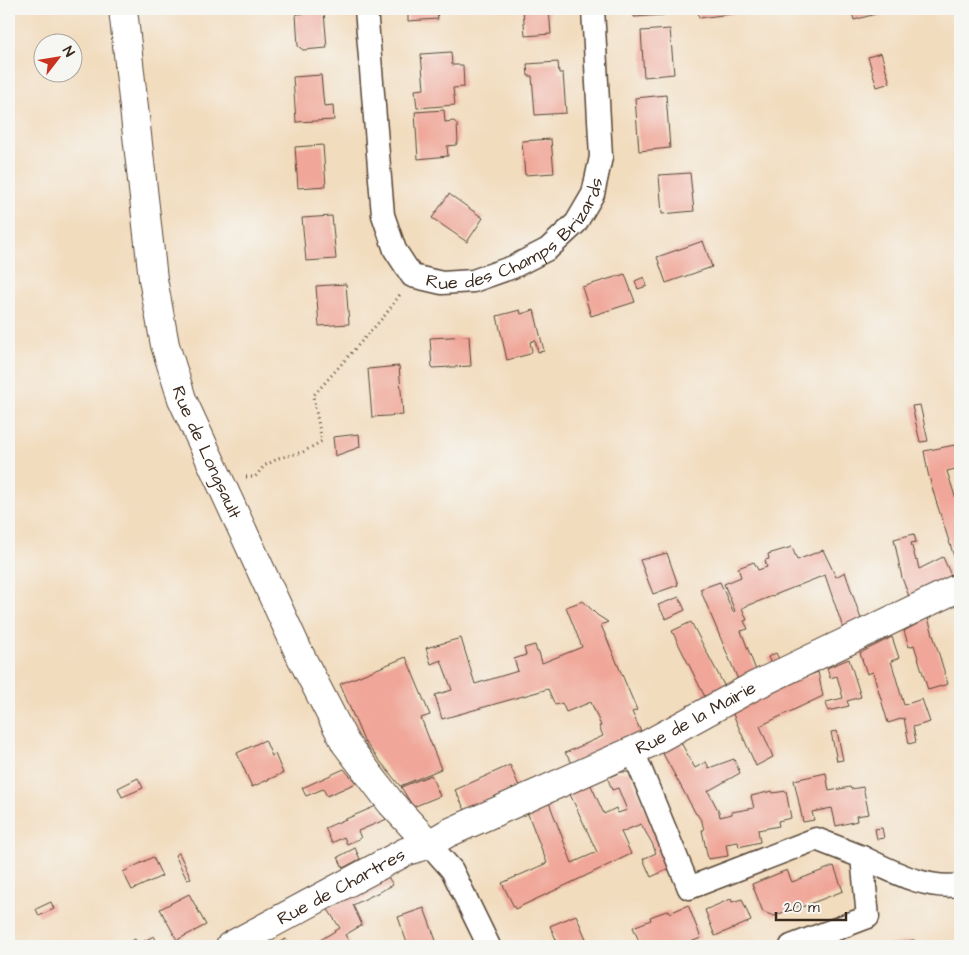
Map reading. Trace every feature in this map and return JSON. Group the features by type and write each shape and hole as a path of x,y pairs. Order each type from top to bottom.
{"street":[{"name":"Rue de Longsault","path":"123,9 153,279 165,345 182,400 300,655 346,744 391,803 429,844"},
{"name":"Rue des Champs Brizards","path":"366,9 383,215 395,250 412,276 442,283 473,281 513,267 548,249 576,223 592,194 601,157 593,9"},
{"name":"Rue de la Mairie","path":"429,844 648,744 752,687 960,587"},
{"path":"632,751 688,888 816,839 862,856 904,877 932,884 960,885"},
{"name":"Rue de Chartres","path":"230,946 405,852 429,844"},
{"path":"429,844 452,870 489,946"},
{"path":"792,946 868,917 862,856"}],"path":[{"path":"216,472 255,477 264,466 279,458 303,452 322,441 313,396 386,314 412,276"}],"building":[{"path":"408,9 437,9 438,19 408,21"},
{"path":"523,9 549,9 551,34 525,36"},
{"path":"634,9 663,9 664,15 634,17"},
{"path":"698,9 752,9 753,11 699,18"},
{"path":"851,9 878,9 879,13 854,20"},
{"path":"324,12 327,48 303,50 298,46 296,14"},
{"path":"670,29 674,74 644,77 641,31"},
{"path":"451,52 452,65 463,65 464,87 453,88 455,105 417,108 415,90 424,89 421,54"},
{"path":"881,53 890,83 877,87 868,57"},
{"path":"558,62 559,73 563,73 566,113 535,115 532,76 528,76 527,64"},
{"path":"321,75 324,106 333,105 334,120 296,122 293,77"},
{"path":"666,95 670,148 639,151 635,98"},
{"path":"444,110 445,122 454,121 457,124 458,142 456,145 447,146 448,156 418,159 415,112"},
{"path":"551,139 554,173 525,175 522,141"},
{"path":"323,145 326,186 298,188 295,147"},
{"path":"690,173 694,211 662,214 659,175"},
{"path":"449,194 483,218 467,242 432,218"},
{"path":"332,216 336,259 306,261 302,218"},
{"path":"703,241 712,267 666,283 657,257"},
{"path":"625,274 635,302 591,316 582,287"},
{"path":"644,277 647,286 638,289 635,281"},
{"path":"346,284 349,324 319,326 316,286"},
{"path":"520,310 521,314 534,310 544,351 538,352 535,340 530,342 532,351 530,354 507,360 497,316"},
{"path":"469,336 471,366 432,368 430,338"},
{"path":"399,366 403,415 372,417 368,369"},
{"path":"920,405 928,441 920,442 912,406"},
{"path":"359,434 360,447 335,456 333,437"},
{"path":"960,444 960,468 947,471 960,512 960,575 936,501 924,451"},
{"path":"914,534 916,542 911,543 919,569 943,557 952,578 910,599 902,578 894,539"},
{"path":"792,547 797,560 823,550 836,577 845,572 862,622 844,631 825,575 742,608 747,620 744,621 748,629 741,631 757,673 739,682 700,589 720,582 733,612 735,611 724,584 741,577 738,568 754,562 758,570 767,567 765,560 769,559 768,554"},
{"path":"667,553 678,585 653,594 640,560"},
{"path":"679,597 685,610 666,619 658,605"},
{"path":"583,601 597,615 608,622 601,625 637,710 632,712 641,732 573,764 565,753 603,736 599,726 601,726 591,702 566,712 562,703 555,705 548,689 442,719 435,695 452,690 441,660 431,664 426,648 461,638 475,684 518,671 514,659 526,655 524,648 535,645 542,663 582,647 566,607"},
{"path":"928,618 948,684 928,690 914,645 909,647 904,631"},
{"path":"691,622 726,689 706,699 672,631"},
{"path":"892,637 899,658 891,661 904,705 922,699 930,722 913,727 916,742 909,744 904,718 888,723 873,672 867,674 860,653"},
{"path":"776,653 780,661 772,666 768,657"},
{"path":"406,657 430,715 421,718 441,769 400,786 364,741 340,684"},
{"path":"849,659 861,697 847,701 849,706 828,711 826,702 843,698 837,676 830,678 827,668"},
{"path":"818,672 823,696 760,726 773,757 756,766 732,712 797,680"},
{"path":"837,731 843,760 837,761 831,732"},
{"path":"679,739 695,768 706,762 709,768 734,759 740,773 708,791 720,817 732,814 732,812 754,808 751,796 772,791 773,793 786,791 791,818 778,821 779,826 758,830 760,842 739,847 738,842 726,844 728,856 708,859 702,822 661,750"},
{"path":"265,740 272,756 275,754 283,773 252,787 237,753"},
{"path":"510,765 519,786 465,810 455,790"},
{"path":"344,769 356,783 327,796 323,789 306,796 302,788"},
{"path":"617,772 630,772 648,820 671,868 651,877 643,859 656,853 641,824 621,832 631,854 515,909 502,883 547,863 526,809 548,800 572,863 597,852 569,792 590,783 604,814 616,808 618,813 627,810 618,788 612,790 607,776"},
{"path":"826,773 829,791 850,787 851,789 863,787 869,814 856,816 857,821 836,826 832,808 812,812 814,820 803,822 794,780"},
{"path":"431,775 440,796 413,807 401,787"},
{"path":"138,778 143,788 122,797 118,788"},
{"path":"376,806 387,819 358,831 361,838 347,844 344,837 332,843 325,828"},
{"path":"882,828 884,838 877,839 875,829"},
{"path":"355,848 360,859 343,868 338,857"},
{"path":"179,853 191,878 187,880 175,855"},
{"path":"153,857 162,876 132,890 123,872"},
{"path":"834,866 843,891 774,916 763,912 752,884 787,870 792,882"},
{"path":"387,875 393,885 353,905 362,925 345,935 352,946 320,946 317,942 340,928 327,908"},
{"path":"189,894 206,925 177,940 160,909"},
{"path":"731,899 732,902 742,899 751,921 715,936 705,910"},
{"path":"51,902 54,909 39,916 36,909"},
{"path":"688,905 701,938 683,946 641,946 633,927 651,920 650,917 669,910 670,913"},
{"path":"424,908 438,946 408,946 398,917"},
{"path":"576,915 589,946 559,946 550,926"},
{"path":"154,936 159,946 122,946 135,939 138,944"},
{"path":"286,939 289,946 271,946"},
{"path":"914,940 915,946 887,946 887,945"}]}
